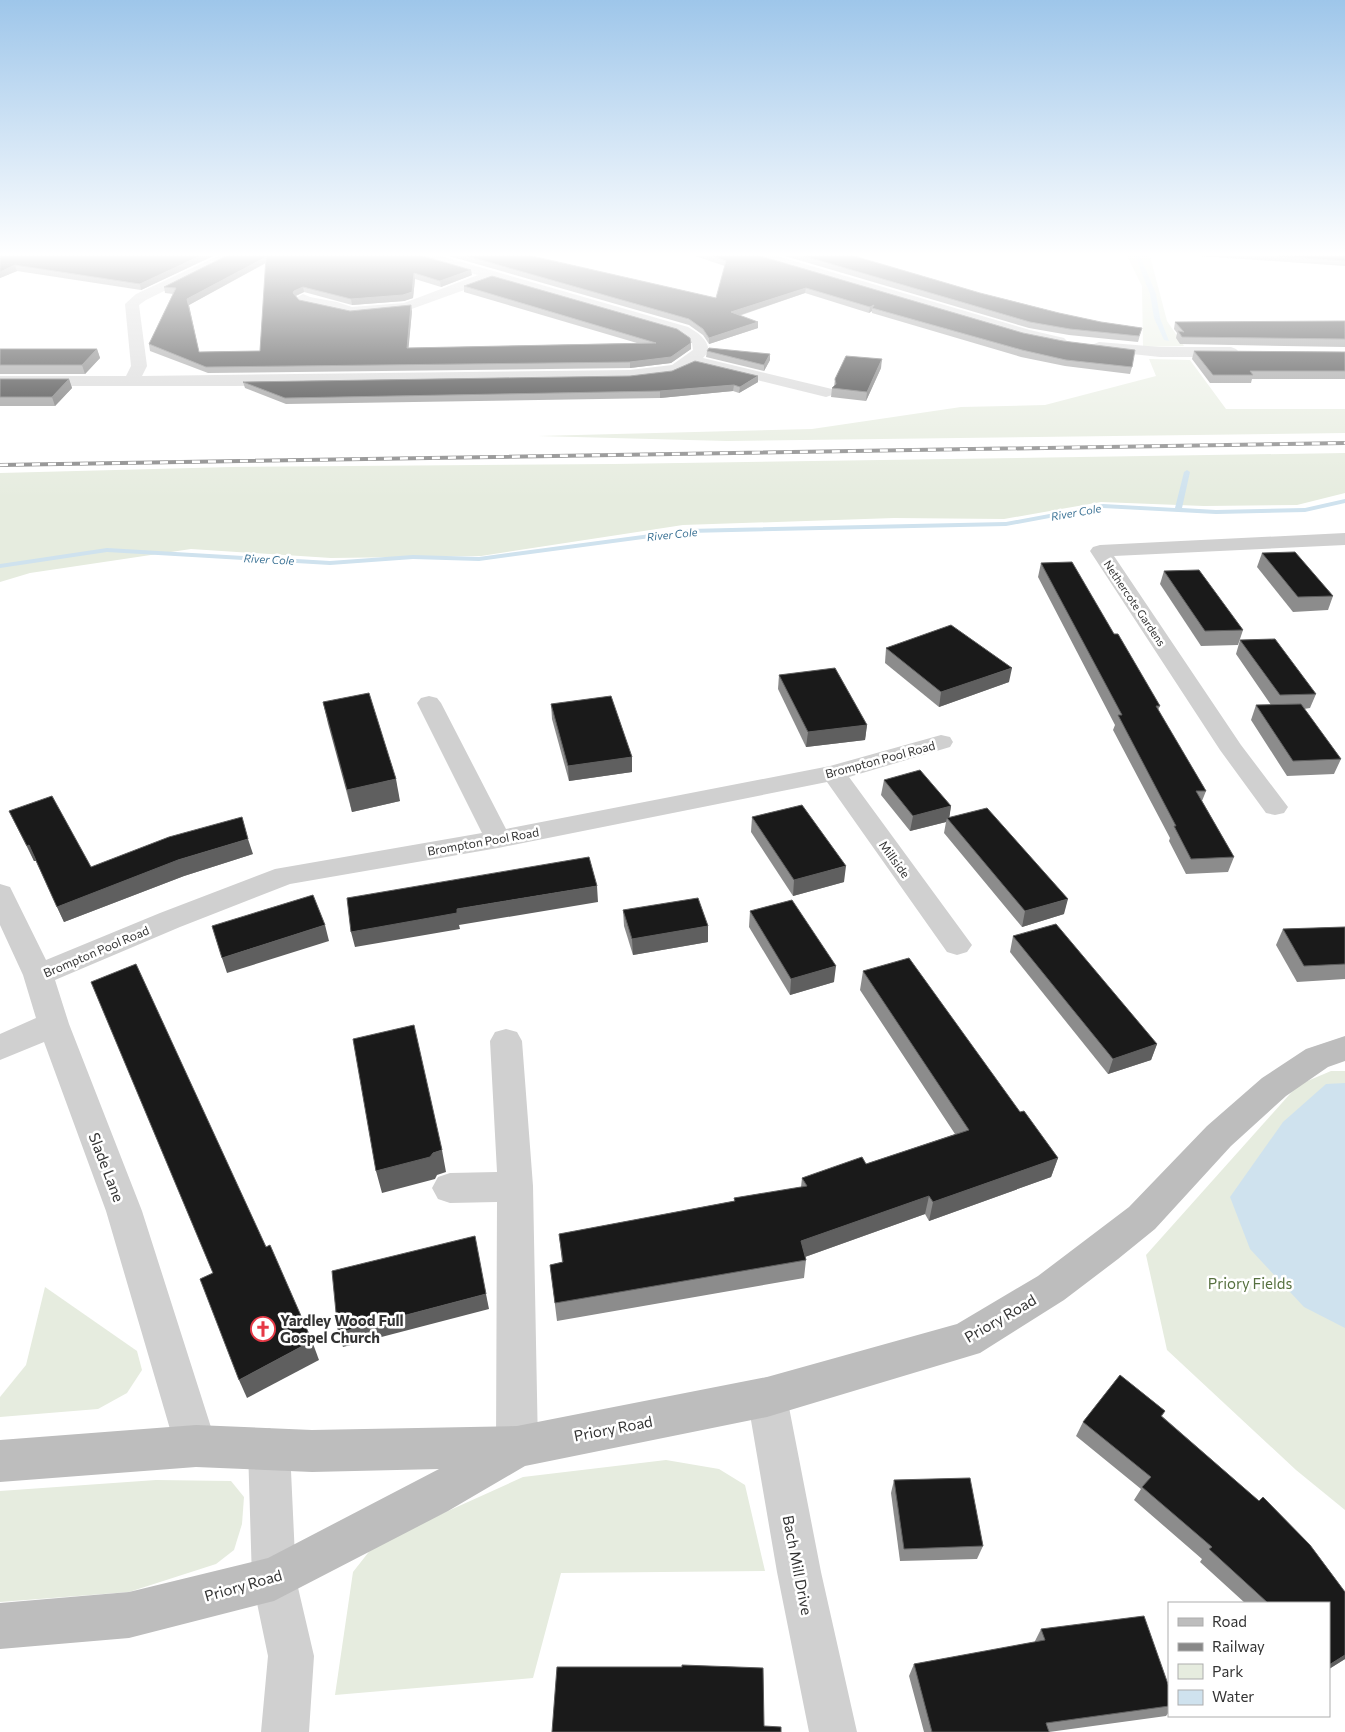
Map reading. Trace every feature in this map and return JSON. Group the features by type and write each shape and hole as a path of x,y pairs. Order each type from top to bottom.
{"street":[{"path":"132,381 139,366 136,337"},
{"path":"0,381 630,375 662,373 687,365 701,351 701,345 693,337"},
{"path":"1041,337 1071,343"},
{"path":"1087,345 1160,352 1248,352"},
{"path":"693,360 833,389 825,398 834,406"},
{"name":"Nethercote Gardens","path":"1275,807 1232,750 1100,551 1345,539"},
{"path":"429,703 498,839"},
{"name":"Brompton Pool Road","path":"38,975 170,920 285,876 498,839 833,773 941,742"},
{"name":"Millside","path":"833,773 957,945"},
{"name":"Slade Lane","path":"0,894 38,975 53,1024 124,1211 196,1446"},
{"path":"0,1048 53,1024"},
{"path":"506,1041 516,1186 517,1447"},
{"name":"Priory Road","path":"0,1461 196,1446 312,1451 517,1447 767,1397 966,1340 1051,1288 1142,1218 1219,1136 1274,1087 1316,1058 1345,1048"},
{"path":"450,1188 516,1186"},
{"name":"Bach Mill Drive","path":"767,1397 799,1572 833,1732"},
{"name":"Priory Road","path":"0,1626 129,1615 274,1579 433,1496 517,1447"},
{"path":"269,1449 274,1579 291,1656 286,1732"}],"green space":[{"path":"1143,337 1178,337 1184,346 1143,347"},
{"path":"1149,359 1190,360 1226,409 1345,409 1345,433 727,441 538,436 812,429 961,407 1045,405 1156,376"},
{"path":"1345,453 1345,493 1297,505 1204,506 1101,502 1004,519 894,518 683,525 481,556 331,558 191,549 30,573 0,582 0,473 231,467 614,464"},
{"name":"Priory Fields","path":"1331,1071 1345,1071 1345,1510 1296,1470 1167,1350 1146,1255 1298,1085"},
{"path":"45,1287 137,1351 142,1370 127,1393 98,1409 0,1417 0,1397 26,1365"},
{"path":"666,1460 719,1469 745,1485 765,1571 561,1573 533,1678 335,1695 353,1572 375,1544 523,1477"},
{"path":"156,1480 231,1481 244,1497 242,1524 234,1550 216,1564 129,1592 0,1602 0,1491"}],"water":[{"path":"1345,1083 1345,1328 1304,1307 1250,1249 1230,1197 1283,1122 1326,1084"}],"building":[{"path":"152,337 196,337 199,352 260,351 261,337 408,337 407,348 656,343 635,337 688,337 691,343 671,357 630,362 206,367 149,344"},
{"path":"975,337 1042,337 1135,350 1132,367 1066,360"},
{"path":"1182,337 1345,337 1345,339"},
{"path":"709,348 770,354 764,365 707,351"},
{"path":"0,349 97,349 82,365 0,365"},
{"path":"1194,351 1345,352 1345,371 1250,371 1253,375 1213,375"},
{"path":"846,356 882,359 867,392 832,388 836,384 835,379"},
{"path":"695,361 758,376 740,387 734,385 660,391 285,398 243,382 630,376 672,371"},
{"path":"0,379 69,379 52,397 0,397"},
{"path":"1295,552 1333,596 1298,597 1262,553"},
{"path":"1072,562 1114,634 1118,634 1160,706 1156,706 1206,791 1196,791 1234,857 1191,859 1174,826 1176,826 1118,715 1122,715 1041,563"},
{"path":"1199,570 1243,630 1205,631 1164,571"},
{"path":"951,625 1012,668 941,692 886,648"},
{"path":"1275,639 1316,694 1280,695 1240,640"},
{"path":"835,668 867,725 808,732 779,675"},
{"path":"369,693 396,779 347,790 323,702"},
{"path":"611,696 632,757 568,766 551,704"},
{"path":"1301,704 1341,759 1293,761 1256,705"},
{"path":"920,770 951,806 913,816 884,780"},
{"path":"52,796 91,867 169,837 242,817 248,839 178,860 57,907 29,845 27,846 9,811"},
{"path":"802,805 846,866 794,880 752,817"},
{"path":"987,808 1068,899 1025,911 947,818"},
{"path":"589,857 597,886 457,909 457,913 351,932 347,898"},
{"path":"313,895 325,925 222,958 212,926"},
{"path":"698,898 708,926 632,939 623,910"},
{"path":"792,900 836,966 791,979 750,911"},
{"path":"1056,924 1157,1044 1113,1059 1013,936"},
{"path":"1345,927 1345,964 1304,966 1283,929"},
{"path":"909,958 1020,1112 1024,1111 1058,1158 933,1202 929,1196 801,1241 806,1260 555,1303 550,1265 563,1262 559,1234 735,1201 734,1198 807,1186 802,1178 862,1157 866,1164 969,1130 863,971"},
{"path":"136,964 266,1247 270,1245 312,1341 239,1380 200,1279 213,1273 91,982"},
{"path":"414,1025 442,1150 433,1153 430,1157 376,1171 353,1039"},
{"path":"475,1236 486,1294 338,1333 332,1271"},
{"path":"1120,1375 1165,1411 1161,1416 1259,1501 1263,1497 1310,1545 1345,1592 1345,1655 1330,1664 1330,1602 1267,1602 1209,1549 1212,1547 1142,1487 1151,1477 1083,1422"},
{"path":"970,1478 983,1546 904,1549 894,1480"},
{"path":"1144,1616 1168,1684 1168,1706 1046,1723 1049,1732 932,1732 914,1664 1045,1640 1041,1629"},
{"path":"682,1665 763,1668 764,1726 781,1727 781,1732 552,1732 557,1667 682,1667"}],"waterway":[{"path":"1178,510 1187,472"},
{"name":"River Cole","path":"1178,510 1216,512 1305,510 1345,501"},
{"name":"River Cole","path":"0,566 107,550 330,563 413,557 479,559 688,531 1006,524 1103,506 1178,510"}],"railway":[{"path":"0,465 1345,443"}],"place":[{"name":"Yardley Wood Full Gospel Church","path":"263,1329"}]}
